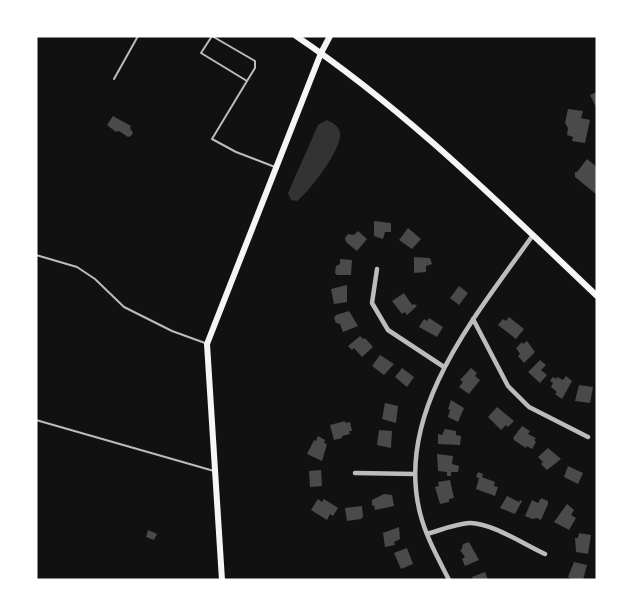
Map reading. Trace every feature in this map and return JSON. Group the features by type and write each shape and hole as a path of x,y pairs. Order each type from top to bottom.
{"main road":[{"path":"296,36 336,62 473,178 597,296"},
{"path":"222,580 207,344 321,53 330,36"}],"street":[{"path":"449,580 427,534 420,513 415,474 418,436 444,367 473,320 533,235"},
{"path":"377,269 372,303 388,330 444,367"},
{"path":"473,320 508,386 529,407 588,437"},
{"path":"355,473 415,474"},
{"path":"427,534 472,523 489,527 544,554"}],"lane":[{"path":"114,79 138,36"},
{"path":"247,81 201,53 212,36 255,61 255,68 212,139 236,152 277,168"},
{"path":"36,255 77,267 95,279 124,307 172,332 207,344"},
{"path":"36,420 214,471"}],"shaded area":[{"path":"327,120 335,125 340,133 336,149 309,189 297,201 291,200 288,193 318,125"}],"building":[{"path":"597,92 597,109 590,95"},
{"path":"568,109 583,111 581,118 590,120 585,143 572,141 573,137 567,135 568,128 565,123"},
{"path":"113,116 131,126 133,133 131,136 116,132 107,125"},
{"path":"587,159 597,167 597,195 575,177 575,172"},
{"path":"374,221 391,223 391,232 385,232 383,239 374,236"},
{"path":"408,228 421,239 412,249 399,240"},
{"path":"358,231 367,239 357,251 346,242 345,238 348,234 354,235"},
{"path":"414,257 430,258 432,264 426,266 426,272 414,273"},
{"path":"340,259 352,260 351,275 335,273"},
{"path":"347,285 347,302 334,304 331,289"},
{"path":"459,286 468,293 459,305 450,298"},
{"path":"404,293 412,305 417,306 407,315 405,312 402,314 392,301"},
{"path":"349,311 358,326 343,332 340,324 336,323 334,318 336,315"},
{"path":"509,317 524,329 516,339 498,325 503,319 506,321"},
{"path":"429,318 443,327 437,337 419,327 424,319 427,321"},
{"path":"360,336 373,347 362,357 354,348 352,350 348,346"},
{"path":"527,341 535,352 524,363 518,356 520,354 516,348 522,342 523,344"},
{"path":"380,355 394,364 384,375 372,366"},
{"path":"540,360 546,365 541,370 547,375 540,383 528,372"},
{"path":"402,368 414,377 407,387 395,377"},
{"path":"471,368 480,380 469,394 459,387 463,382 460,380"},
{"path":"566,376 572,381 562,399 555,394 557,392 551,387 553,383 550,381 553,377 563,380"},
{"path":"579,385 593,387 590,403 575,401"},
{"path":"451,400 464,408 458,422 448,417"},
{"path":"385,403 398,406 396,423 382,419"},
{"path":"497,407 514,421 501,430 488,417"},
{"path":"345,421 345,423 350,422 352,431 334,440 330,425"},
{"path":"522,426 530,431 528,434 536,438 532,449 527,446 526,448 513,438"},
{"path":"445,429 456,431 456,435 461,436 460,445 438,444 438,434 442,435"},
{"path":"379,430 392,431 391,448 377,445"},
{"path":"318,436 327,444 322,461 307,454"},
{"path":"548,448 561,459 547,470 538,457"},
{"path":"437,454 453,456 452,464 459,466 458,472 451,472 451,476 447,476 447,472 438,471"},
{"path":"568,466 583,473 578,484 564,477"},
{"path":"321,470 322,486 310,487 309,471"},
{"path":"478,472 483,474 482,477 495,482 494,486 498,487 495,496 476,489"},
{"path":"450,480 454,498 440,504 435,487 439,486 438,482"},
{"path":"384,494 392,495 394,506 375,510 372,500"},
{"path":"507,496 519,502 522,501 515,514 500,508"},
{"path":"541,498 548,501 548,504 541,520 525,516 532,500 538,503"},
{"path":"318,499 322,502 324,499 338,508 333,516 330,514 327,520 311,510"},
{"path":"567,504 574,510 571,515 576,518 569,530 554,522"},
{"path":"362,506 363,517 361,519 347,521 345,508"},
{"path":"399,527 400,539 394,542 395,545 385,547 383,533"},
{"path":"148,530 157,534 154,540 146,537"},
{"path":"579,533 591,535 588,554 576,552 575,538 578,538"},
{"path":"469,542 479,560 465,566 462,559 465,557 460,550 463,544"},
{"path":"407,548 413,564 401,569 394,553"},
{"path":"574,562 587,565 583,580 569,580"},
{"path":"485,572 488,580 473,580 472,577"}]}
